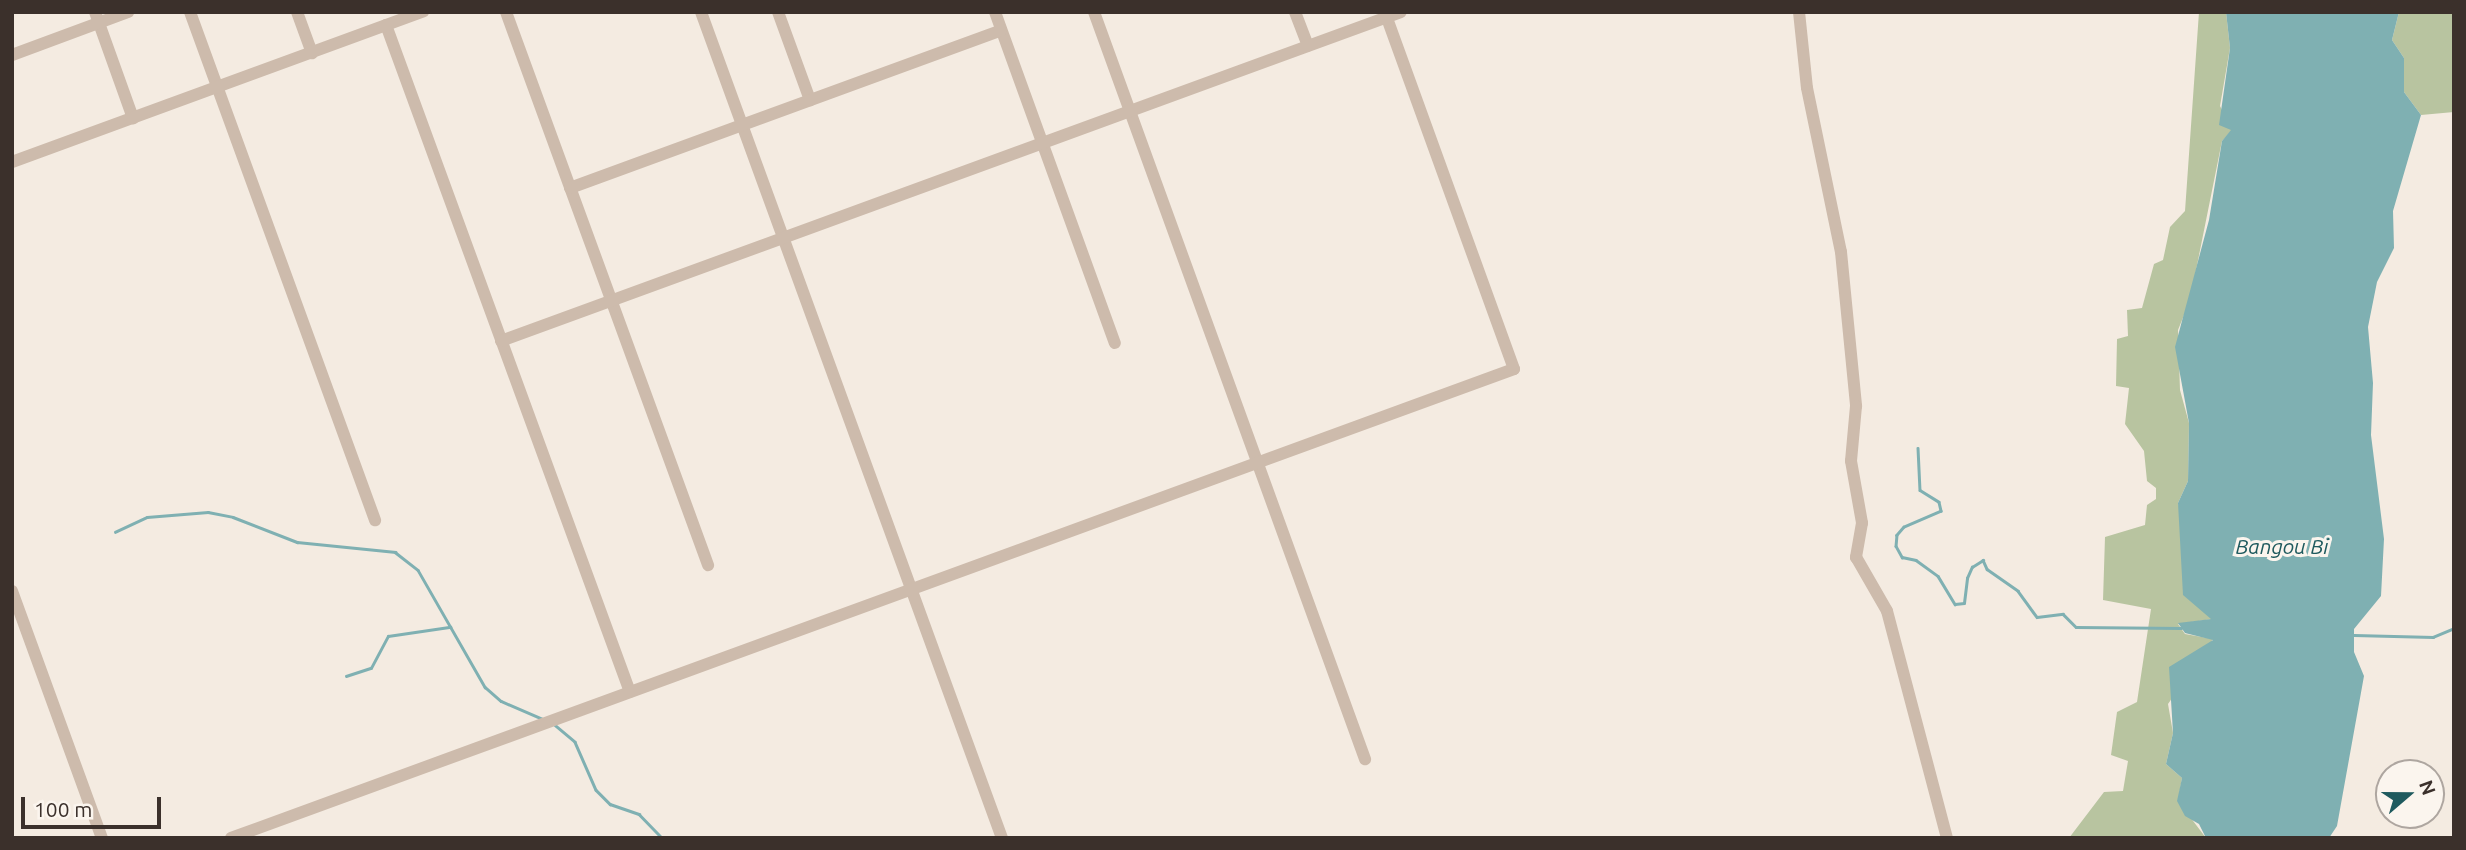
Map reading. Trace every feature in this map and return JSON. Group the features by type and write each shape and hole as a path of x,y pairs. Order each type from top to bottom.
{"street":[{"path":"12,55 97,18 128,12"},
{"path":"190,12 375,520"},
{"path":"297,12 312,53"},
{"path":"506,12 708,565"},
{"path":"701,12 1002,838"},
{"path":"778,12 810,100"},
{"path":"995,12 1115,343"},
{"path":"1094,12 1365,759"},
{"path":"1295,12 1308,46"},
{"path":"501,341 1129,112 1386,15 1402,12"},
{"path":"1800,12 1807,88 1842,265 1856,406 1851,461 1862,523 1856,557 1887,611 1929,756 1947,838"},
{"path":"12,162 415,14"},
{"path":"231,838 1514,369 1386,15"},
{"path":"97,18 133,118"},
{"path":"386,25 630,692"},
{"path":"570,188 1001,30"},
{"path":"12,591 102,838"}],"green space":[{"path":"2199,12 2226,12 2230,48 2220,106 2232,130 2222,141 2190,300 2178,330 2180,390 2189,423 2188,481 2178,503 2212,619 2178,624 2185,634 2213,639 2168,704 2173,733 2166,764 2182,778 2178,801 2206,838 2069,838 2104,792 2123,791 2128,761 2111,755 2117,712 2137,702 2151,609 2103,600 2105,537 2145,525 2147,505 2156,499 2156,488 2147,481 2144,451 2125,424 2129,388 2116,386 2117,339 2128,336 2127,310 2142,308 2154,264 2163,260 2170,227 2185,211"},
{"path":"2399,12 2454,12 2454,112 2421,115 2404,92 2404,58 2392,40"}],"water":[{"name":"Bangou Bi","path":"2226,12 2399,12 2392,40 2404,58 2404,92 2421,115 2393,211 2394,248 2377,282 2368,327 2373,383 2371,435 2384,539 2381,596 2354,629 2354,652 2364,676 2337,826 2329,838 2206,838 2199,824 2185,816 2177,801 2182,778 2166,764 2173,733 2169,667 2213,640 2185,633 2178,623 2211,619 2183,595 2178,503 2188,481 2189,423 2175,347 2209,220 2222,141 2231,130 2219,125 2230,48"}],"waterway":[{"path":"1918,448 1920,490 1939,502 1941,511 1904,527 1897,535 1896,546 1902,557 1916,560 1938,576 1955,604 1964,603 1967,578 1972,567 1983,560 1987,569 2018,591 2037,617 2063,614 2076,627 2181,628"},
{"path":"115,532 147,517 208,512 233,517 297,542 395,552 418,570 485,687 501,701 543,719"},
{"path":"346,676 371,668 388,636 450,627"},
{"path":"2354,635 2433,637 2454,628"},
{"path":"555,725 575,742 596,790 610,804 639,814 662,838"}]}
